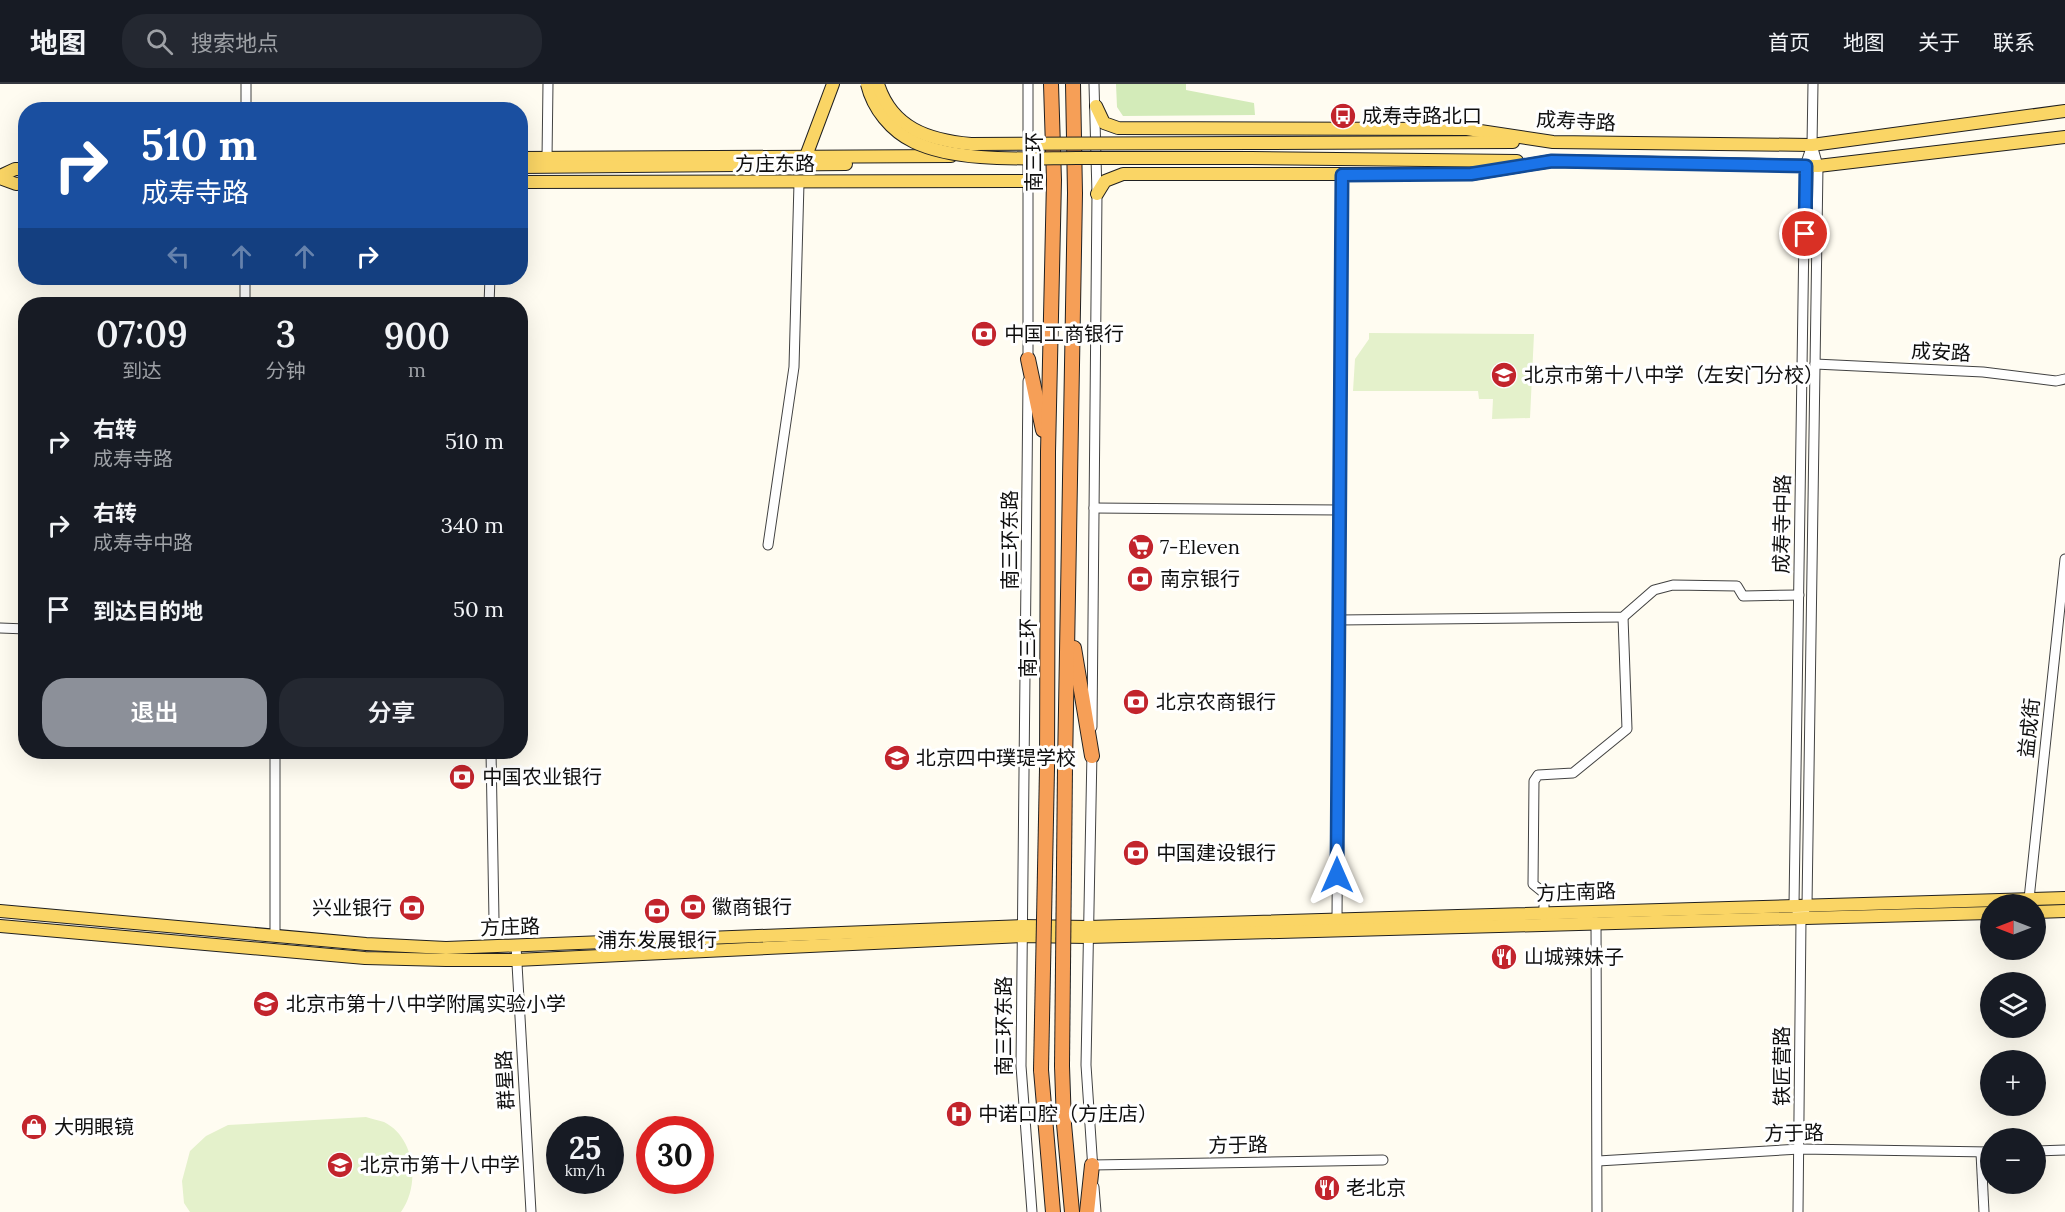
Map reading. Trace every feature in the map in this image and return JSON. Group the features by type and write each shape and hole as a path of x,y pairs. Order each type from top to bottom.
{"highway":[{"name":"南三环","path":"1051,84 1054,180 1048,452 1047,769 1041,1070 1053,1212"},
{"name":"南三环","path":"1072,84 1075,193 1062,1066 1064,1124 1072,1212"},
{"path":"1028,359 1048,452"},
{"path":"1069,614 1092,756"},
{"path":"1087,1212 1092,1165"}],"main road":[{"path":"806,156 833,84"},
{"path":"867,84 878,111 904,136 926,147 994,158"},
{"path":"878,84 887,105 901,122 921,135 971,144 1553,142"},
{"name":"成寿寺路","path":"1096,106 1104,123 1118,128 1467,129 1553,142 1812,145 2065,111"},
{"path":"1220,129 1206,136 1200,151 1206,166 1221,174"},
{"name":"成寿寺路","path":"1097,194 1105,181 1123,174 1471,174 1552,161 1812,166 2065,137"},
{"path":"528,158 1030,156"},
{"path":"528,167 914,164 994,158 1552,161"},
{"path":"0,177 18,169"},
{"path":"0,177 18,184"},
{"name":"方庄东路","path":"528,182 1030,181"},
{"name":"方庄南路","path":"2046,899 2065,898"},
{"name":"方庄南路","path":"1088,932 1337,919 1980,900"},
{"name":"方庄路","path":"0,911 275,936 446,948 1022,931"},
{"path":"2046,912 2065,911"},
{"name":"方庄南路","path":"1088,932 1980,914"},
{"name":"方庄路","path":"0,926 365,958 516,960 1022,931"},
{"path":"1022,931 1088,932"}],"street":[{"path":"246,84 246,102"},
{"path":"547,158 548,84"},
{"name":"南三环东路","path":"1028,84 1030,181 1021,1066 1032,1212"},
{"path":"1095,84 1097,194 1092,756 1086,1065 1096,1212"},
{"name":"成寿寺中路","path":"1800,905 1815,364 1813,84"},
{"name":"成寿寺中路","path":"1801,919 1799,595 1812,166"},
{"path":"1337,919 1342,175"},
{"path":"768,545 794,368 799,183"},
{"name":"成安路","path":"1815,364 1983,372 2055,381 2065,379"},
{"path":"1094,507 1340,510"},
{"name":"益成街","path":"2030,894 2065,559"},
{"path":"1339,620 1623,617 1654,590 1673,585 1737,586 1743,596 1799,595"},
{"path":"1544,912 1544,893 1533,884 1534,781 1538,775 1573,773 1627,729 1623,617"},
{"path":"0,628 18,629"},
{"path":"275,759 275,936"},
{"path":"491,759 494,920"},
{"name":"铁匠营路","path":"1798,1212 1801,919"},
{"path":"1596,922 1598,1212"},
{"name":"群星路","path":"516,946 531,1212"},
{"name":"方于路","path":"1598,1161 1800,1149 1980,1153"},
{"path":"2046,1151 2065,1150"},
{"name":"方于路","path":"1092,1165 1383,1160"},
{"path":"1984,1212 1985,1194"}],"green space":[{"path":"1116,84 1186,84 1186,90 1254,103 1255,115 1123,116 1117,107"},
{"path":"1369,333 1534,334 1530,418 1492,419 1493,399 1479,399 1478,391 1353,391 1355,359 1369,339"},
{"path":"366,1117 384,1122 395,1129 403,1139 408,1151 412,1163 411,1189 401,1212 190,1212 184,1203 182,1181 190,1151 206,1136 228,1125"}],"place":[{"name":"成寿寺路北口","path":"1343,116"},
{"name":"中国工商银行","path":"984,334"},
{"name":"北京市第十八中学（左安门分校）","path":"1504,375"},
{"name":"7-Eleven","path":"1141,547"},
{"name":"南京银行","path":"1140,579"},
{"name":"北京农商银行","path":"1136,702"},
{"name":"北京四中璞瑅学校","path":"897,758"},
{"name":"中国农业银行","path":"462,777"},
{"name":"中国建设银行","path":"1136,853"},
{"name":"徽商银行","path":"693,907"},
{"name":"兴业银行","path":"412,908"},
{"name":"浦东发展银行","path":"657,911"},
{"name":"山城辣妹子","path":"1504,957"},
{"name":"北京市第十八中学附属实验小学","path":"266,1004"},
{"name":"中诺口腔（方庄店）","path":"959,1114"},
{"name":"大明眼镜","path":"34,1127"},
{"name":"北京市第十八中学","path":"340,1165"},
{"name":"老北京","path":"1327,1188"}],"route":[{"path":"1337,875 1342,175 1471,174 1552,161 1806,166 1805,234"}]}
